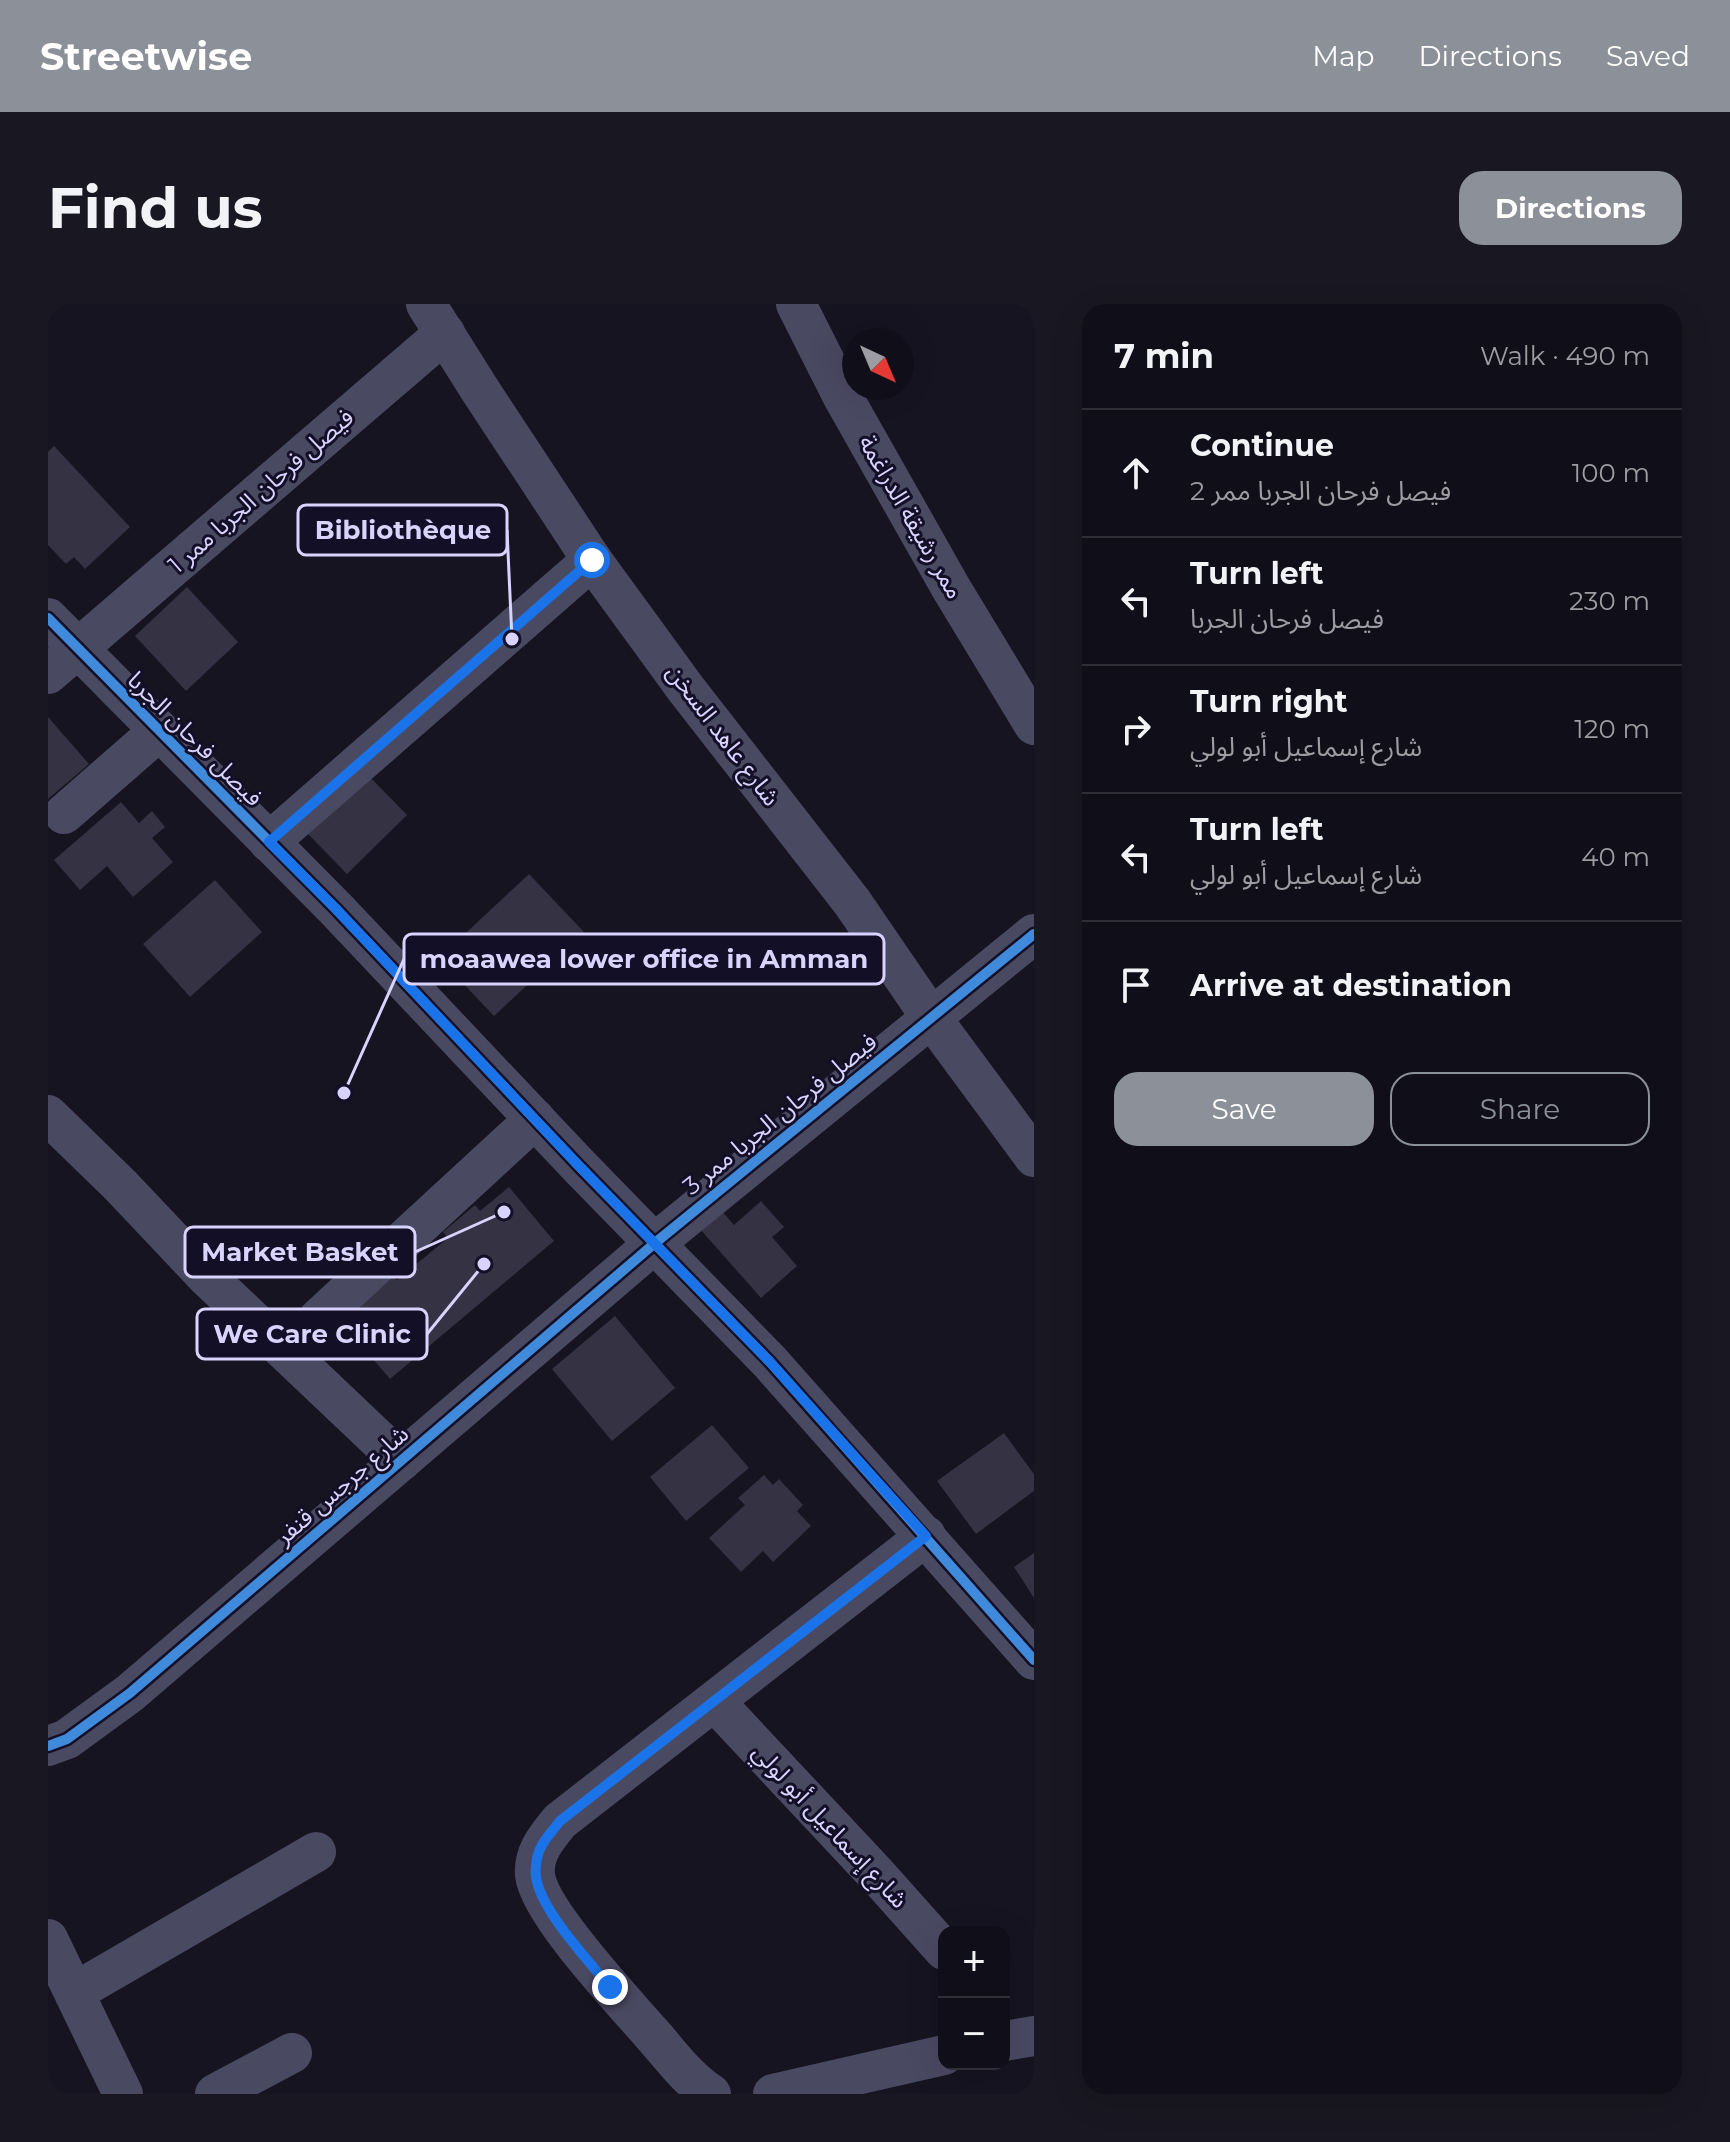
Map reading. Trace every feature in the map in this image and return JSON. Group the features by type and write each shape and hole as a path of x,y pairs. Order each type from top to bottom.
{"street":[{"name":"ممر رشيقة الدراغمة","path":"796,304 843,397 951,588 1034,725"},
{"name":"شارع عاهد السخن","path":"435,318 592,560 686,689 852,902 930,1016 1034,1157"},
{"name":"فيصل فرحان الجربا ممر 1","path":"62,661 435,318"},
{"path":"269,842 592,560"},
{"name":"فيصل فرحان الجربا","path":"48,618 62,661 159,731 336,909 770,1362 1034,1660"},
{"path":"64,814 159,731"},
{"name":"فيصل فرحان الجربا ممر 3","path":"655,1243 1034,934"},
{"path":"48,1115 207,1277 401,1461"},
{"path":"319,1318 535,1119"},
{"name":"شارع جرجس قنفر","path":"48,1746 67,1739 130,1693 655,1243"},
{"path":"711,2094 681,2066 610,1987 563,1929 545,1901 535,1877 543,1842 560,1821 926,1536"},
{"name":"شارع إسماعيل أبو لولي","path":"715,1702 938,1943"},
{"path":"75,1992 316,1852"},
{"path":"48,1939 123,2094"},
{"path":"215,2094 292,2053"},
{"path":"773,2094 938,2056"}],"building":[{"path":"54,446 130,527 85,569 74,557 66,564 48,545 48,452"},
{"path":"187,587 238,642 186,691 135,636"},
{"path":"48,717 89,764 48,799"},
{"path":"368,775 407,815 347,874 308,834"},
{"path":"121,802 139,823 152,811 165,827 152,838 173,862 133,897 107,866 80,890 54,860"},
{"path":"529,874 584,932 494,1016 439,958"},
{"path":"215,880 262,932 190,997 143,944"},
{"path":"509,1187 554,1241 390,1379 344,1325 363,1309 356,1302 391,1273 397,1280 448,1238 443,1232 475,1205 480,1211"},
{"path":"761,1201 784,1227 772,1237 797,1266 761,1298 700,1229 721,1210 734,1225"},
{"path":"615,1316 675,1388 612,1441 552,1369"},
{"path":"712,1425 749,1468 686,1521 650,1477"},
{"path":"1004,1433 1034,1474 1034,1491 976,1534 937,1481"},
{"path":"764,1475 773,1485 779,1479 803,1505 797,1511 811,1526 773,1562 763,1551 741,1572 709,1538 745,1505 738,1498"},
{"path":"1034,1553 1034,1598 1014,1567"}],"cycle path":[{"path":"48,618 336,909 770,1362 1034,1660"},
{"path":"48,1746 67,1739 130,1693 655,1243 1034,934"}],"place":[{"name":"Bibliothèque","path":"512,639"},
{"name":"moaawea lower office in Amman","path":"344,1093"},
{"name":"Market Basket","path":"504,1212"},
{"name":"We Care Clinic","path":"484,1264"}],"route":[{"path":"592,560 269,842 770,1362 926,1536 560,1821 543,1842 535,1877 545,1901 563,1929 610,1987"}]}
